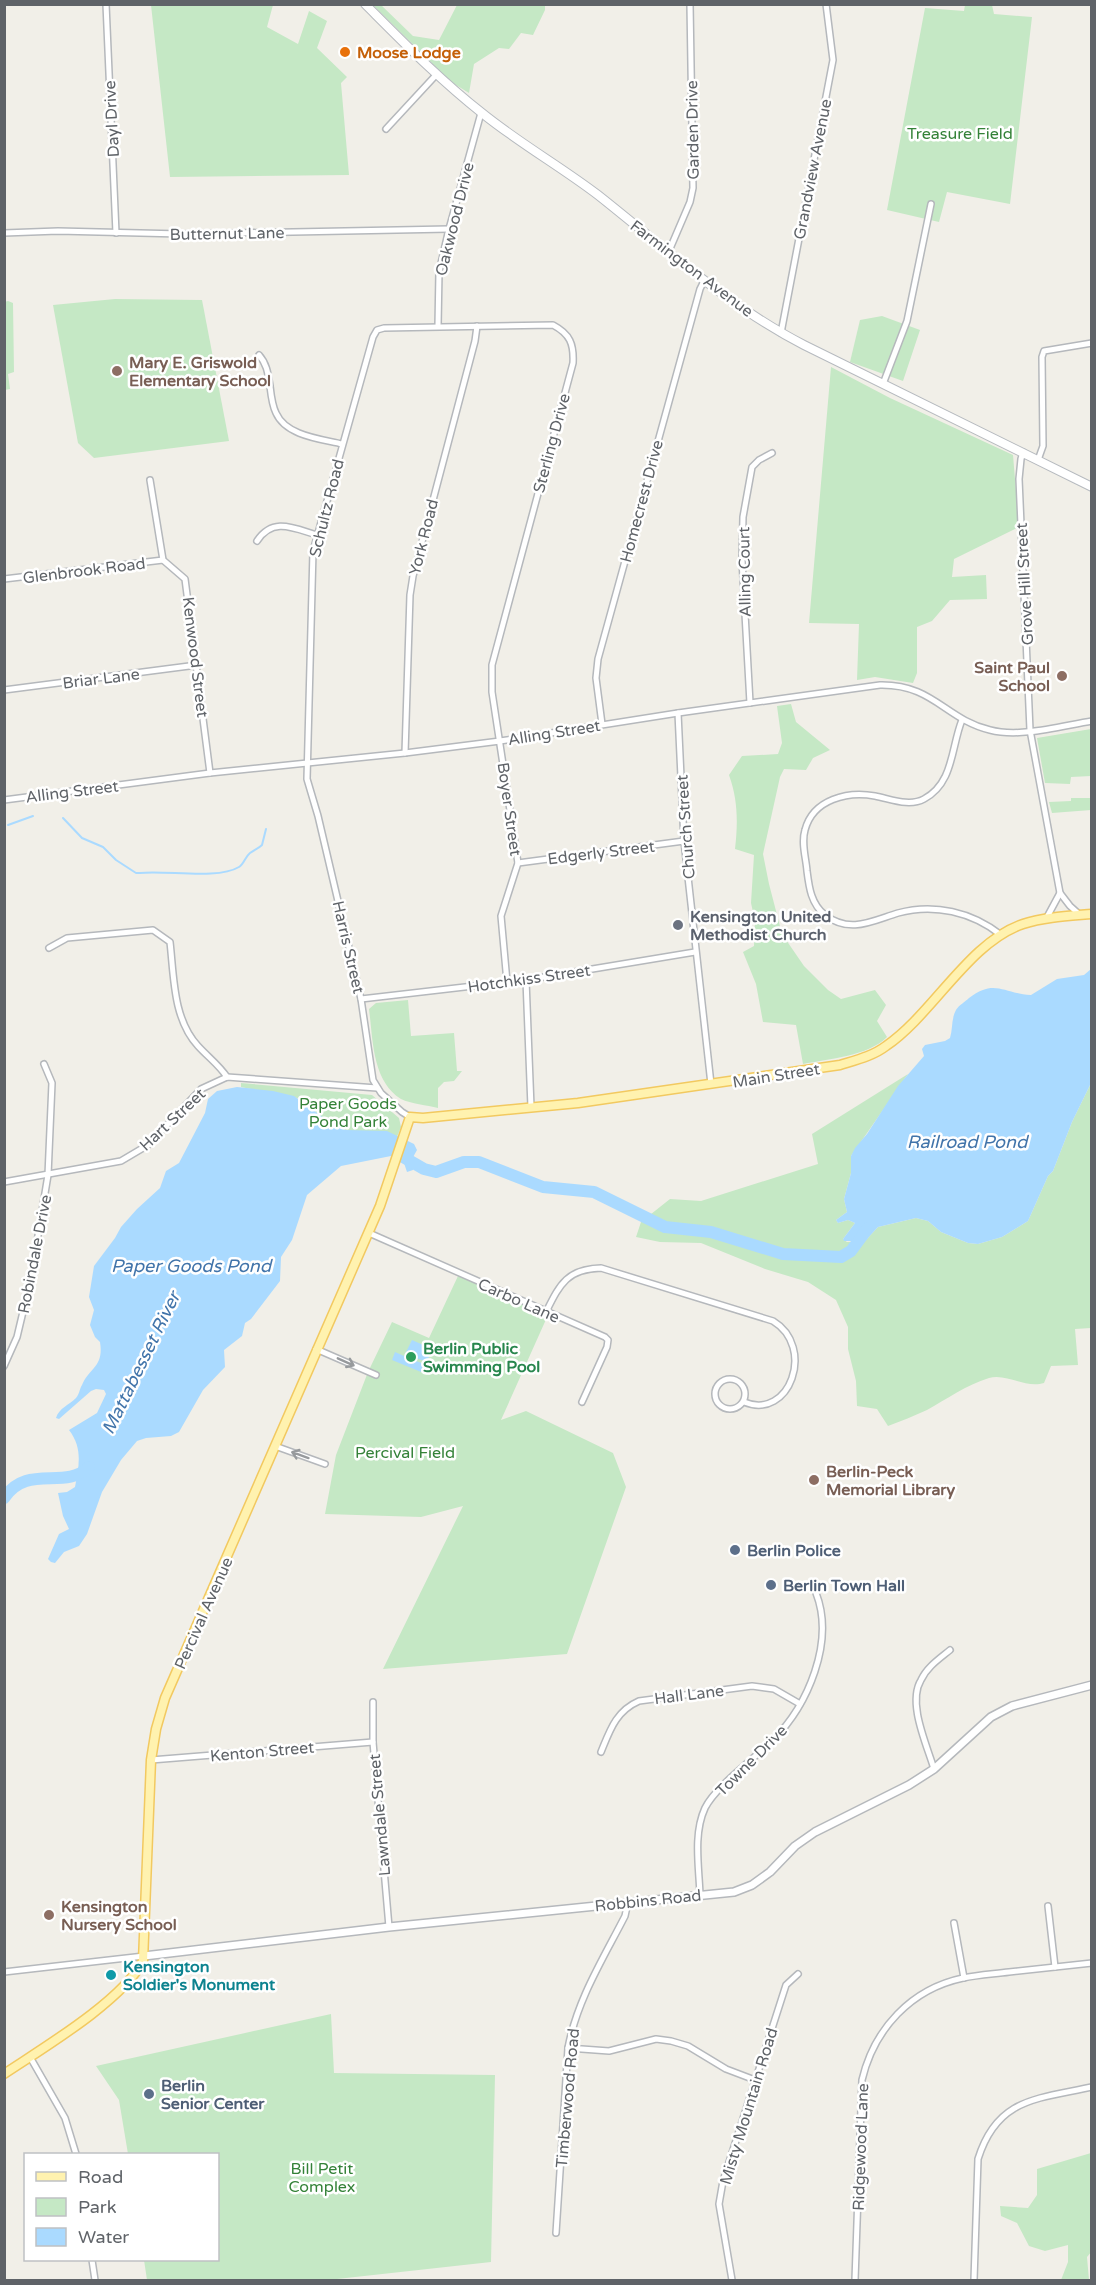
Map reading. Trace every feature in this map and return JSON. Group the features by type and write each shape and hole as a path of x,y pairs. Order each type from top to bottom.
{"main road":[{"name":"Farmington Avenue","path":"365,4 436,75 481,113 593,191 704,281 781,333 1092,488"},
{"name":"Main Street","path":"410,1117 423,1118 531,1107 711,1085 840,1065 868,1057 886,1047 906,1030 977,955 1001,935 1022,924 1092,914"},
{"name":"Percival Avenue","path":"144,1956 152,1760 156,1729 165,1698 316,1349 369,1233 410,1117"},
{"path":"4,2074 111,1998 136,1973 144,1956"}],"street":[{"name":"Dayl Drive","path":"106,4 116,233"},
{"name":"Garden Drive","path":"669,251 690,202 693,188 690,4"},
{"name":"Grandview Avenue","path":"781,333 833,60 826,4"},
{"path":"386,129 436,75"},
{"name":"Oakwood Drive","path":"438,326 439,272 481,113"},
{"path":"883,384 907,321 931,204"},
{"name":"Butternut Lane","path":"4,233 181,234 449,229"},
{"name":"Homecrest Drive","path":"602,724 596,678 598,660 704,281"},
{"name":"Sterling Drive","path":"377,330 395,327 438,326 553,326 564,331 571,339 574,351 573,363 492,665 492,692 500,741"},
{"name":"York Road","path":"405,753 413,576 476,341 477,326"},
{"name":"Schultz Road","path":"308,764 311,568 317,535 342,444 377,330"},
{"path":"1038,460 1043,446 1042,357 1044,351 1092,343"},
{"path":"259,355 267,369 274,411 279,420 299,433 342,444"},
{"name":"Grove Hill Street","path":"1023,452 1019,479 1030,730 1060,893"},
{"name":"Alling Court","path":"750,703 742,560 743,517 752,467 772,453"},
{"path":"150,480 163,560"},
{"path":"257,541 264,530 273,526 294,528 317,535"},
{"name":"Glenbrook Road","path":"4,579 163,560"},
{"name":"Kenwood Street","path":"163,560 185,579 210,773"},
{"name":"Briar Lane","path":"4,690 197,665"},
{"name":"Alling Street","path":"4,800 210,773 308,764 500,741 678,713 890,685 923,693 962,720 984,729 1006,733 1092,721"},
{"name":"Church Street","path":"678,713 684,842 711,1085"},
{"path":"962,720 944,781 923,800 910,802 850,795 826,802 816,810 805,830 804,841 809,892 822,913 843,925 869,924 912,911 939,910 971,916 984,922 1001,935"},
{"name":"Boyer Street","path":"500,741 518,863 501,916 507,982"},
{"name":"Harris Street","path":"308,764 307,778 361,999 371,1074 377,1088"},
{"name":"Edgerly Street","path":"518,863 684,842"},
{"path":"1046,919 1060,893 1080,915"},
{"path":"49,948 67,938 153,930 170,942 176,995 182,1021 197,1045 218,1064 227,1077"},
{"name":"Hotchkiss Street","path":"361,999 525,980 695,952"},
{"path":"525,980 531,1107"},
{"name":"Robindale Drive","path":"4,1366 17,1336 31,1278 48,1175 51,1083 44,1064"},
{"name":"Hart Street","path":"4,1182 111,1164 129,1156 148,1145 201,1089 227,1077 377,1088"},
{"path":"377,1088 410,1117"},
{"name":"Carbo Lane","path":"369,1233 608,1340 608,1347 582,1402"},
{"path":"546,1312 557,1290 570,1275 601,1268 773,1321 786,1330 794,1346 796,1363 793,1378 784,1392 769,1402 755,1405 744,1402"},
{"path":"316,1349 376,1375"},
{"path":"726,1380 738,1382 745,1393 744,1402 737,1408 724,1408 718,1402 716,1389 726,1380"},
{"path":"274,1446 325,1464"},
{"name":"Towne Drive","path":"700,1895 698,1838 700,1821 706,1806 716,1793 786,1726 800,1704 812,1678 819,1652 822,1621 820,1603 816,1593"},
{"path":"934,1769 916,1708 915,1693 927,1670 950,1650"},
{"name":"Robbins Road","path":"144,1956 389,1927 734,1892 752,1885 770,1872 795,1846 814,1832 909,1785 934,1769 991,1718 1012,1706 1092,1685"},
{"name":"Hall Lane","path":"602,1752 619,1714 629,1705 639,1701 752,1686 774,1689 800,1704"},
{"name":"Lawndale Street","path":"374,1702 373,1742 389,1927"},
{"name":"Kenton Street","path":"152,1760 373,1742"},
{"name":"Timberwood Road","path":"556,2233 568,2048 572,2026 580,2004 625,1916 628,1902"},
{"path":"1048,1906 1055,1967"},
{"path":"954,1923 964,1978"},
{"path":"4,1972 144,1956"},
{"name":"Ridgewood Lane","path":"855,2280 862,2080 867,2060 888,2023 905,2006 923,1993 942,1984 964,1978 1092,1963"},
{"name":"Misty Mountain Road","path":"732,2280 719,2204 723,2181 786,1985 798,1974"},
{"path":"568,2048 609,2051 656,2039 672,2041 688,2046 726,2068 755,2080"},
{"path":"30,2057 65,2118 76,2153"},
{"path":"974,2280 978,2159 984,2140 992,2126 1018,2106 1036,2099 1092,2087"},
{"path":"92,2261 95,2280"}],"green space":[{"path":"151,5 273,5 267,27 298,44 309,11 327,21 317,48 347,77 341,83 349,175 170,177"},
{"path":"373,5 381,5 413,36 439,40 457,5 545,5 545,10 533,35 521,33 509,49 499,48 474,64 469,93 451,82"},
{"name":"Treasure Field","path":"965,5 992,5 994,14 1032,17 1010,204 947,192 939,222 887,210 925,8 964,11"},
{"path":"115,299 202,300 229,441 94,458 78,443 53,305"},
{"path":"4,302 13,303 14,372 8,374 10,389 5,390"},
{"path":"882,316 920,330 903,381 850,362 860,320"},
{"path":"831,367 890,398 1013,455 1019,527 954,559 952,577 986,575 987,599 950,600 932,621 917,627 917,673 913,683 875,677 857,680 859,624 809,623"},
{"path":"791,704 796,722 830,750 813,758 806,770 784,769 780,777 763,854 782,934 804,966 828,990 841,999 875,990 886,1005 877,1021 887,1037 879,1043 859,1053 803,1064 796,1025 763,1022 756,984 743,952 754,946 755,921 751,903 754,855 735,849 736,812 729,775 742,756 778,754 782,743 777,706"},
{"path":"1091,729 1091,776 1071,777 1070,784 1045,783 1037,738"},
{"path":"1071,798 1091,798 1091,810 1052,813 1049,802 1071,801"},
{"path":"408,1000 411,1036 454,1033 457,1071 462,1071 454,1081 444,1082 438,1088 438,1108 401,1099 391,1091 379,1071 373,1046 369,1009 376,1003"},
{"path":"908,1074 851,1156 851,1173 844,1199 847,1212 836,1220 838,1223 848,1220 855,1223 843,1239 847,1242 865,1241 878,1227 916,1218 928,1221 941,1232 968,1243 978,1244 1002,1237 1028,1221 1048,1176 1053,1171 1072,1122 1091,1083 1091,1328 1075,1329 1078,1365 1051,1366 1044,1383 1030,1384 1003,1378 989,1378 965,1388 927,1410 888,1426 877,1409 857,1406 856,1381 848,1349 848,1327 836,1300 808,1282 765,1269 701,1243 660,1242 636,1237 641,1222 670,1199 701,1201 818,1164 812,1134"},
{"name":"Paper Goods Pond Park","path":"241,1083 372,1095 399,1118 401,1127 397,1137 341,1131 297,1098 241,1087"},
{"name":"Percival Field","path":"458,1276 548,1315 501,1420 526,1411 613,1453 626,1487 567,1654 383,1669 463,1506 421,1517 325,1514 336,1455 368,1372 392,1322 429,1338"},
{"name":"Bill Petit Complex","path":"331,2014 334,2073 495,2075 491,2262 328,2280 147,2280 144,2261 219,2261 219,2153 128,2153 119,2100 96,2066"},
{"path":"1091,2153 1092,2251 1087,2257 1089,2280 1061,2280 1068,2262 1068,2245 1045,2251 1029,2246 1017,2223 1001,2216 1000,2206 1028,2208 1037,2195 1037,2169"}],"water":[{"name":"Railroad Pond","path":"1091,969 1091,1083 1072,1122 1053,1171 1048,1176 1028,1221 1002,1237 978,1244 968,1243 941,1232 928,1221 916,1218 878,1227 865,1241 844,1241 843,1239 855,1223 848,1220 838,1223 836,1220 847,1212 844,1199 851,1173 851,1156 898,1086 924,1056 922,1049 925,1045 950,1038 956,1010 969,998 986,989 993,988 1031,995 1057,979 1084,975"},
{"name":"Paper Goods Pond","path":"237,1087 294,1096 336,1127 346,1130 387,1131 414,1144 417,1150 412,1159 413,1170 407,1172 404,1163 391,1156 341,1166 307,1195 292,1240 281,1257 280,1281 251,1319 245,1323 242,1336 224,1350 225,1367 203,1390 179,1432 171,1436 137,1441 121,1460 102,1492 87,1534 79,1546 64,1552 55,1563 51,1562 48,1559 59,1534 69,1529 63,1516 58,1493 67,1492 75,1487 78,1472 78,1450 69,1430 97,1413 106,1394 104,1390 91,1391 59,1419 56,1418 62,1409 76,1398 85,1379 100,1357 100,1342 90,1325 94,1310 89,1297 94,1266 121,1227 160,1188 166,1171 179,1163 205,1113 208,1099 217,1091"},
{"name":"Berlin Public Swimming Pool","path":"412,1340 432,1349 427,1362 416,1358 416,1361 424,1364 421,1372 392,1360 395,1352 404,1356"}],"waterway":[{"path":"8,825 33,816"},
{"path":"63,818 82,838 103,847 116,860 136,873 205,874 230,871 241,866 248,855 262,845 266,829"},
{"name":"Mattabesset River","path":"398,1154 424,1169 436,1172 464,1162 479,1162 543,1187 594,1192 665,1227 711,1232 783,1254 841,1257 851,1251 868,1228"},
{"name":"Mattabesset River","path":"4,1498 24,1482 69,1477 89,1467"}],"place":[{"name":"Moose Lodge","path":"345,52"},
{"name":"Mary E. Griswold Elementary School","path":"117,371"},
{"name":"Saint Paul School","path":"1062,676"},
{"name":"Kensington United Methodist Church","path":"678,925"},
{"name":"Berlin Public Swimming Pool","path":"411,1357"},
{"name":"Berlin-Peck Memorial Library","path":"814,1480"},
{"name":"Berlin Police","path":"735,1550"},
{"name":"Berlin Town Hall","path":"771,1585"},
{"name":"Kensington Nursery School","path":"49,1915"},
{"name":"Kensington Soldier's Monument","path":"111,1975"},
{"name":"Berlin Senior Center","path":"149,2094"}]}
